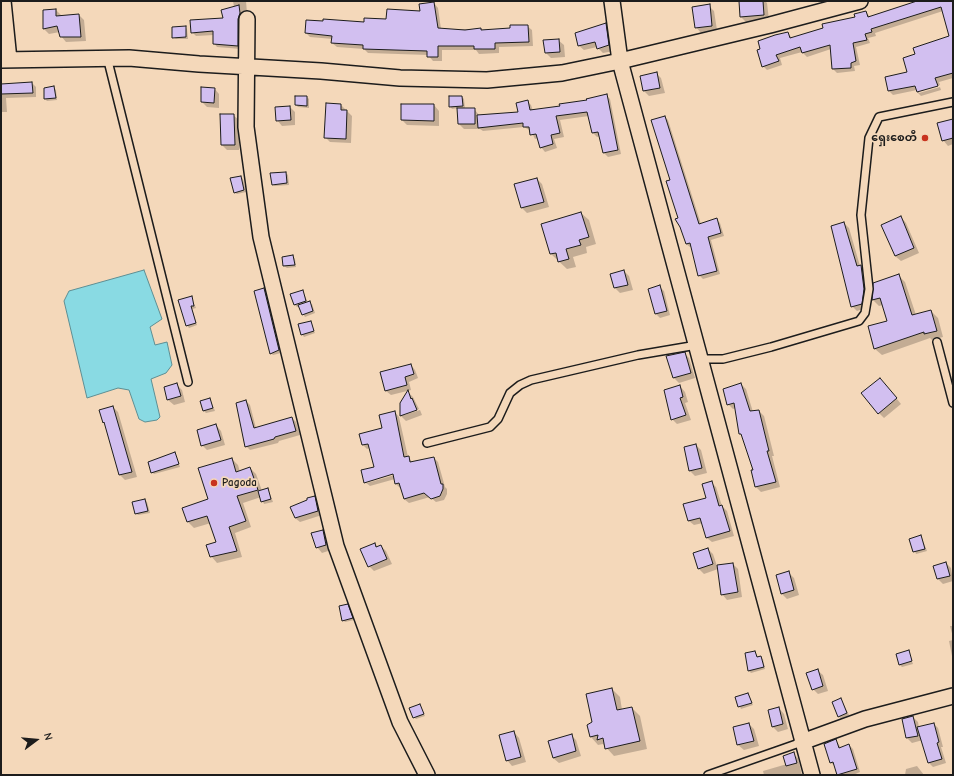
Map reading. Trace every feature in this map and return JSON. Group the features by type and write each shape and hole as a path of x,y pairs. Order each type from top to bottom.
{"street":[{"path":"3,1 5,60 107,57 321,71 400,78 487,80 562,73 620,61 770,25 860,1"},
{"path":"612,1 620,61 812,775"},
{"path":"247,19 246,126 261,237 336,546 400,722 427,775"},
{"path":"802,742 865,719 953,696"}],"lane":[{"path":"107,57 188,382"},
{"path":"427,443 490,427 498,419 510,393 520,385 531,380 638,356 699,352 730,358 771,348 859,321 865,313 870,289 861,215 869,138 879,117 953,102"},
{"path":"937,342 953,403"},
{"path":"708,775 802,742"}],"water":[{"path":"144,270 162,319 150,327 155,345 167,342 172,365 166,373 151,379 160,417 157,420 145,422 139,419 129,390 118,388 87,398 64,301 69,291"}],"building":[{"path":"739,1 763,1 764,15 740,17"},
{"path":"917,1 953,1 953,73 935,78 938,86 917,92 915,86 888,91 885,77 907,72 903,58 915,54 913,48 949,36 941,7 871,29 872,32 865,34 867,40 853,43 856,61 851,63 851,68 832,69 830,45 802,53 800,47 776,55 779,61 762,67 757,50 760,49 758,41 788,32 790,38 823,28 822,24 855,17 854,14 866,11 868,17"},
{"path":"434,2 438,28 465,30 481,28 481,30 510,28 510,25 528,25 529,42 495,43 495,49 474,49 474,46 438,46 438,57 427,57 427,51 363,49 363,45 331,43 332,36 305,33 306,20 323,21 323,19 364,22 364,18 386,19 387,9 420,11 419,4"},
{"path":"710,4 712,26 695,28 692,7"},
{"path":"239,5 238,46 213,44 213,31 191,33 190,20 223,18 221,10"},
{"path":"56,9 56,16 79,14 81,37 60,37 57,26 43,29 43,10"},
{"path":"606,23 609,45 597,49 595,42 578,46 575,33"},
{"path":"186,26 186,37 172,38 172,27"},
{"path":"559,39 560,52 545,53 543,40"},
{"path":"657,72 660,88 643,91 640,76"},
{"path":"32,82 33,93 1,94 1,84"},
{"path":"54,86 56,98 44,99 44,88"},
{"path":"201,87 215,88 214,103 201,102"},
{"path":"607,94 618,150 603,153 598,132 592,133 587,112 556,116 560,133 551,135 553,144 540,148 536,134 530,135 529,127 523,127 523,123 478,128 477,115 518,112 516,103 528,100 530,110 560,106 559,104 587,100 586,99"},
{"path":"295,96 307,96 307,106 295,105"},
{"path":"449,96 462,96 463,106 449,107"},
{"path":"326,103 341,104 341,110 347,110 346,139 324,138"},
{"path":"401,104 434,104 434,121 401,120"},
{"path":"290,106 291,120 276,121 275,107"},
{"path":"457,108 475,108 475,124 458,124"},
{"path":"220,114 234,114 235,145 221,145"},
{"path":"665,116 699,224 717,218 721,233 708,237 717,271 698,276 690,243 686,244 680,227 675,219 678,218 666,181 670,180 651,120"},
{"path":"953,119 953,138 942,141 937,123"},
{"path":"286,172 287,183 272,185 270,173"},
{"path":"241,176 244,190 234,193 230,178"},
{"path":"537,178 544,202 521,208 514,184"},
{"path":"581,212 589,237 579,240 581,245 566,249 569,259 558,262 556,253 550,254 541,224"},
{"path":"901,216 914,248 895,256 881,225"},
{"path":"844,222 857,266 861,265 864,289 862,304 851,307 831,226"},
{"path":"293,255 295,265 283,266 282,257"},
{"path":"624,270 628,285 614,288 610,274"},
{"path":"899,274 912,315 931,310 937,331 924,334 924,332 874,349 868,326 887,321 880,298 872,300 873,283"},
{"path":"660,285 667,311 655,314 648,289"},
{"path":"264,288 279,350 270,354 254,291"},
{"path":"303,290 306,301 294,305 290,294"},
{"path":"192,296 194,306 191,306 196,323 186,326 178,300"},
{"path":"310,301 313,311 302,315 298,305"},
{"path":"311,321 314,331 301,335 298,324"},
{"path":"685,352 691,373 673,378 666,356"},
{"path":"411,364 414,374 405,377 407,385 385,391 380,372"},
{"path":"880,378 897,398 878,414 861,393"},
{"path":"177,383 181,396 167,400 164,387"},
{"path":"741,383 750,411 759,410 769,451 767,451 776,482 755,487 751,470 753,470 741,434 739,434 734,403 727,405 723,389"},
{"path":"680,385 683,397 680,398 686,415 671,420 664,390"},
{"path":"408,390 417,410 400,416 400,403"},
{"path":"210,398 213,408 203,411 200,401"},
{"path":"246,400 254,428 292,417 296,431 245,447 236,403"},
{"path":"113,406 132,472 119,475 104,422 103,423 99,410"},
{"path":"395,411 404,457 409,456 410,462 434,457 441,484 443,484 443,489 440,496 431,499 424,493 404,499 399,483 395,484 393,474 364,483 361,470 374,467 368,444 362,445 359,434 382,428 379,415"},
{"path":"216,424 221,440 201,446 197,430"},
{"path":"696,444 702,468 689,471 684,447"},
{"path":"175,452 179,464 151,473 148,462"},
{"path":"232,458 236,472 250,467 258,490 237,496 246,521 229,527 237,551 210,557 206,545 216,542 207,516 187,522 182,508 208,499 198,468"},
{"path":"712,481 719,506 722,505 730,531 706,538 700,518 688,521 683,504 706,498 702,484"},
{"path":"268,488 271,499 261,502 258,491"},
{"path":"315,496 318,511 295,518 290,507 307,500 307,498"},
{"path":"145,499 148,511 135,514 132,502"},
{"path":"323,530 326,545 316,548 311,533"},
{"path":"921,535 925,549 913,552 909,539"},
{"path":"375,543 376,547 381,545 387,559 368,567 360,549"},
{"path":"708,548 713,564 698,569 693,553"},
{"path":"946,562 950,576 937,579 933,566"},
{"path":"733,563 738,592 721,595 717,565"},
{"path":"789,571 794,590 781,594 776,575"},
{"path":"348,604 353,618 342,621 339,606"},
{"path":"909,650 912,661 899,665 896,654"},
{"path":"755,651 757,657 761,656 764,667 748,671 745,653"},
{"path":"818,669 823,686 812,690 806,673"},
{"path":"612,688 617,710 632,707 640,741 605,749 603,738 597,740 598,735 590,737 587,725 592,722 586,694"},
{"path":"748,693 752,703 738,707 735,697"},
{"path":"841,698 847,713 838,717 832,702"},
{"path":"420,704 424,714 413,718 409,708"},
{"path":"779,707 783,724 772,727 768,710"},
{"path":"913,716 918,736 906,738 902,719"},
{"path":"749,723 754,741 737,745 733,727"},
{"path":"934,723 939,742 937,743 942,759 928,763 917,727"},
{"path":"514,731 521,757 506,761 499,735"},
{"path":"572,734 576,751 553,758 548,741"},
{"path":"836,739 839,748 849,744 857,769 837,775 833,762 830,763 824,744"},
{"path":"794,752 797,763 786,766 783,756"}],"place":[{"name":"ရှေးစေတီ","path":"925,138"},
{"name":"Pagoda","path":"214,483"}]}
